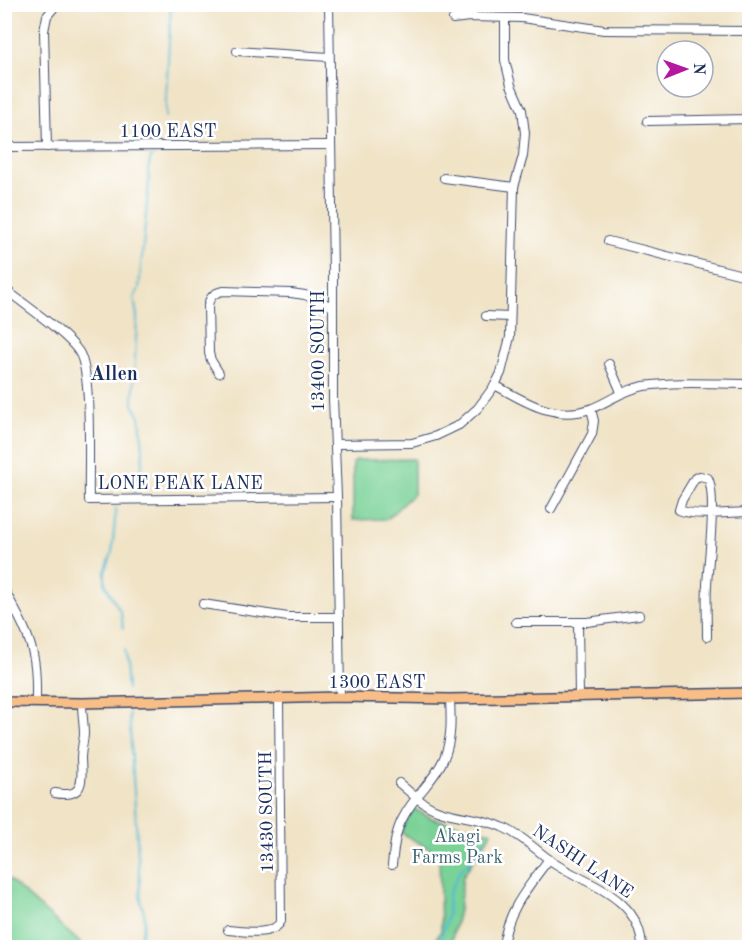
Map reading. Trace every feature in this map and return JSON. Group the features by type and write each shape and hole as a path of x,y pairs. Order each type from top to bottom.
{"main road":[{"name":"1300 EAST","path":"4,702 82,703 340,697 450,699 750,693"}],"street":[{"path":"47,147 44,31 47,16 57,4"},
{"name":"13400 SOUTH","path":"329,4 340,697"},
{"path":"453,19 470,16 541,20 593,29 750,32"},
{"path":"335,444 412,443 436,436 469,417 495,385 508,349 514,188 523,156 525,133 522,110 505,60 505,18"},
{"path":"237,51 329,57"},
{"path":"647,120 750,119"},
{"name":"1100 EAST","path":"4,147 331,146"},
{"path":"444,178 514,188"},
{"path":"608,241 750,277"},
{"name":"LONE PEAK LANE","path":"4,288 70,342 82,359 87,382 89,500 337,497"},
{"path":"219,372 209,353 208,305 210,298 216,293 224,291 291,292 333,307"},
{"path":"486,316 510,317"},
{"path":"609,364 621,392"},
{"path":"495,385 531,405 550,411 572,412 591,409 621,392 634,388 660,385 750,384"},
{"path":"550,509 594,430 591,409"},
{"path":"707,637 706,585 711,512 710,483 705,477 700,476 693,479 682,500 679,510 689,513 711,512 750,512"},
{"path":"4,589 26,630 32,647 36,702"},
{"path":"203,604 281,616 339,617"},
{"path":"516,622 578,622 639,615"},
{"path":"578,622 579,696"},
{"name":"13430 SOUTH","path":"228,930 270,930 280,924 279,699"},
{"path":"392,865 399,826 445,757 450,737 450,699"},
{"path":"55,793 70,794 82,783 81,757 84,734 82,703"},
{"name":"NASHI LANE","path":"399,783 416,798 440,811 491,823 513,832 549,859 615,897 632,914 639,928 642,948"},
{"path":"503,948 507,925 514,908 549,859"}],"green space":[{"path":"414,459 414,493 387,519 353,520 353,463 357,460"},
{"name":"Akagi Farms Park","path":"414,809 434,819 492,832 463,876 459,910 450,947 430,947 441,931 439,854 401,833"},
{"path":"5,876 85,947 5,947"}],"waterway":[{"path":"165,117 171,4"},
{"path":"134,493 142,465 143,450 140,417 133,404 137,316 134,298 139,288 149,182 148,170 153,155"},
{"path":"116,508 112,553 105,572 105,584 121,613 123,628"},
{"path":"124,650 127,689"},
{"path":"129,713 141,902 144,916 140,943 143,948"},
{"path":"436,948 448,914 448,895 461,869 480,852 484,840"}],"district":[{"name":"Allen","path":"114,373"}]}
